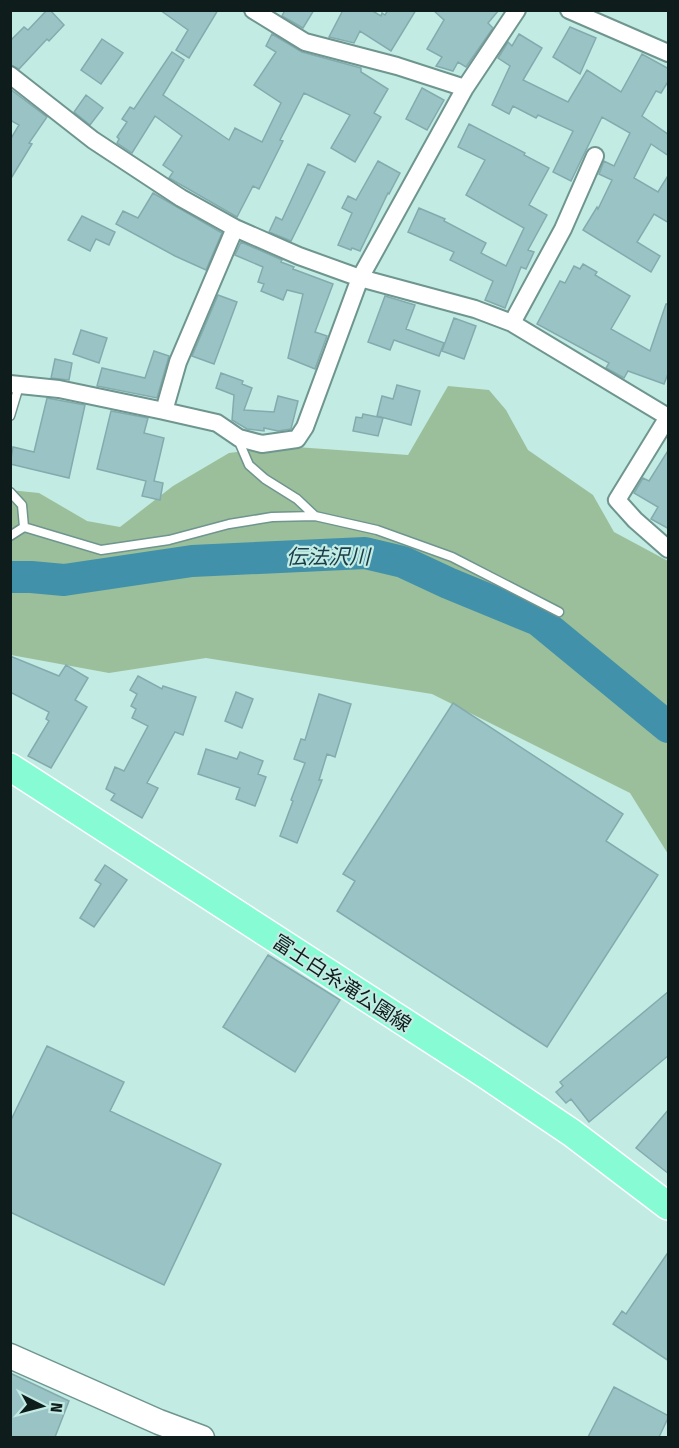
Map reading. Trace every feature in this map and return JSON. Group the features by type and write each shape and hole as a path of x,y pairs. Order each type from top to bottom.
{"main road":[{"name":"富士白糸滝公園線","path":"10,767 505,1088 572,1133 669,1206"}],"street":[{"path":"254,10 305,42 397,66 465,88"},
{"path":"15,385 59,390 217,423 236,436 262,444 297,439 304,428 360,278 465,88 517,10"},
{"path":"569,10 669,53"},
{"path":"10,75 93,140 182,198 235,228 299,256 360,278 475,309 512,323 668,417 617,500 635,520 669,549"},
{"path":"512,323 563,229 595,156"},
{"path":"164,411 178,362 235,228"},
{"path":"10,1356 159,1422 202,1437"}],"lane":[{"path":"10,416 15,385"},
{"path":"236,436 249,465 265,479 297,499 315,516"},
{"path":"10,492 22,505 24,527"},
{"path":"10,536 24,527 101,550 169,540 229,524 272,517 315,516 377,530 452,557 558,612"}],"green space":[{"path":"448,386 489,390 506,410 528,450 593,495 614,532 668,561 668,854 630,793 432,694 206,658 109,673 11,655 10,490 39,493 87,521 120,527 173,486 229,453 282,446 408,455"}],"building":[{"path":"47,10 50,10 64,25 49,41 47,39 19,69 10,65 10,41 24,27 28,30"},
{"path":"160,10 218,10 189,58 176,50 188,30"},
{"path":"285,10 314,10 303,28 282,16"},
{"path":"343,10 371,10 381,16 382,13 385,15 388,10 416,10 391,51 360,31 354,43 329,37"},
{"path":"433,10 499,10 488,23 493,28 466,67 458,62 453,71 436,66 442,57 427,49 444,20"},
{"path":"570,27 596,38 580,74 553,57"},
{"path":"272,34 302,52 361,68 361,72 388,89 374,113 381,117 355,162 331,148 350,115 304,93 259,189 253,186 237,217 169,178 173,172 163,165 182,136 155,116 132,153 117,143 119,139 117,137 127,122 122,119 130,107 134,109 172,52 184,60 163,95 229,140 235,128 262,142 281,103 254,85 276,52 266,46"},
{"path":"519,34 542,48 523,80 568,102 587,70 621,92 642,54 669,69 669,80 661,93 656,91 642,116 669,135 669,156 651,144 634,178 658,192 669,174 669,223 654,214 637,242 660,256 651,272 583,230 597,207 598,209 612,180 599,174 604,161 614,166 630,133 602,117 571,181 553,172 573,131 538,115 536,118 513,106 509,114 492,105 510,66 498,58 508,42 512,46"},
{"path":"102,39 123,53 101,84 81,70"},
{"path":"422,88 444,100 427,130 406,119"},
{"path":"10,89 47,117 29,143 32,144 10,180 10,140 19,125 10,120"},
{"path":"86,95 103,108 90,125 74,112"},
{"path":"469,124 549,168 529,205 547,215 528,250 534,252 526,269 521,267 505,308 485,300 493,281 450,260 454,252 408,232 419,208 445,219 444,221 486,243 481,253 506,266 524,228 466,195 485,160 458,147"},
{"path":"378,161 400,173 360,251 338,245 352,213 342,208 348,196 356,200"},
{"path":"308,164 325,172 291,241 269,232 276,217 282,220"},
{"path":"153,193 222,233 206,270 116,224 123,211 138,218"},
{"path":"82,216 115,232 109,245 96,239 90,251 68,240"},
{"path":"241,242 282,260 281,262 294,267 293,269 333,284 315,332 327,336 315,369 288,358 303,294 287,290 283,300 261,291 264,284 258,282 263,267 235,255"},
{"path":"583,264 597,272 595,275 630,296 611,329 650,351 666,304 669,304 669,371 664,384 628,371 624,378 606,368 609,363 537,324 560,281 565,283 574,266 580,269"},
{"path":"218,295 237,302 214,364 192,356"},
{"path":"385,296 415,305 406,329 444,343 439,356 394,340 390,350 368,342"},
{"path":"454,318 476,326 464,359 442,351"},
{"path":"81,330 107,338 99,363 73,354"},
{"path":"154,351 169,356 157,398 97,386 102,368 145,378"},
{"path":"55,359 72,363 69,380 51,378"},
{"path":"221,373 243,381 242,384 252,388 244,410 274,412 278,396 298,401 291,429 278,431 264,428 264,431 247,429 232,420 234,395 216,388"},
{"path":"397,385 420,391 411,425 377,416 382,396 393,399"},
{"path":"47,398 85,405 69,478 10,464 13,447 34,452"},
{"path":"111,411 148,418 144,433 164,438 154,481 163,483 160,500 142,496 146,481 97,469"},
{"path":"363,414 383,418 378,436 353,431 356,417 362,418"},
{"path":"669,449 669,529 651,519 658,507 634,493 643,478 649,481"},
{"path":"10,656 59,676 66,665 88,678 75,700 87,707 51,768 28,756 49,721 46,719 49,712 10,692"},
{"path":"138,676 162,689 163,686 196,697 183,735 175,732 147,783 158,788 142,818 111,800 115,794 106,789 115,767 124,771 148,726 132,718 136,709 131,706 137,694 130,690"},
{"path":"236,692 253,699 242,728 225,721"},
{"path":"319,694 351,704 335,757 327,754 319,780 322,780 297,843 280,836 305,763 294,759 301,739 305,740"},
{"path":"453,703 623,814 606,841 658,875 547,1047 337,911 355,881 343,874"},
{"path":"206,749 237,759 240,752 263,761 258,774 266,777 255,806 236,799 240,788 198,774"},
{"path":"105,865 127,880 94,927 80,918 101,884 95,880"},
{"path":"268,955 340,1000 295,1072 223,1027"},
{"path":"669,991 669,1055 589,1122 571,1099 566,1103 556,1092 563,1086 560,1082"},
{"path":"47,1046 124,1082 110,1111 221,1164 164,1285 10,1212 10,1122"},
{"path":"669,1109 669,1174 636,1148"},
{"path":"669,1251 669,1361 613,1324 622,1311 626,1314"},
{"path":"10,1373 69,1401 55,1437 10,1437"},
{"path":"614,1387 669,1416 659,1437 588,1437"}],"waterway":[{"name":"伝法沢川","path":"10,577 64,580 192,561 365,553 403,562 538,620 668,727"}]}
